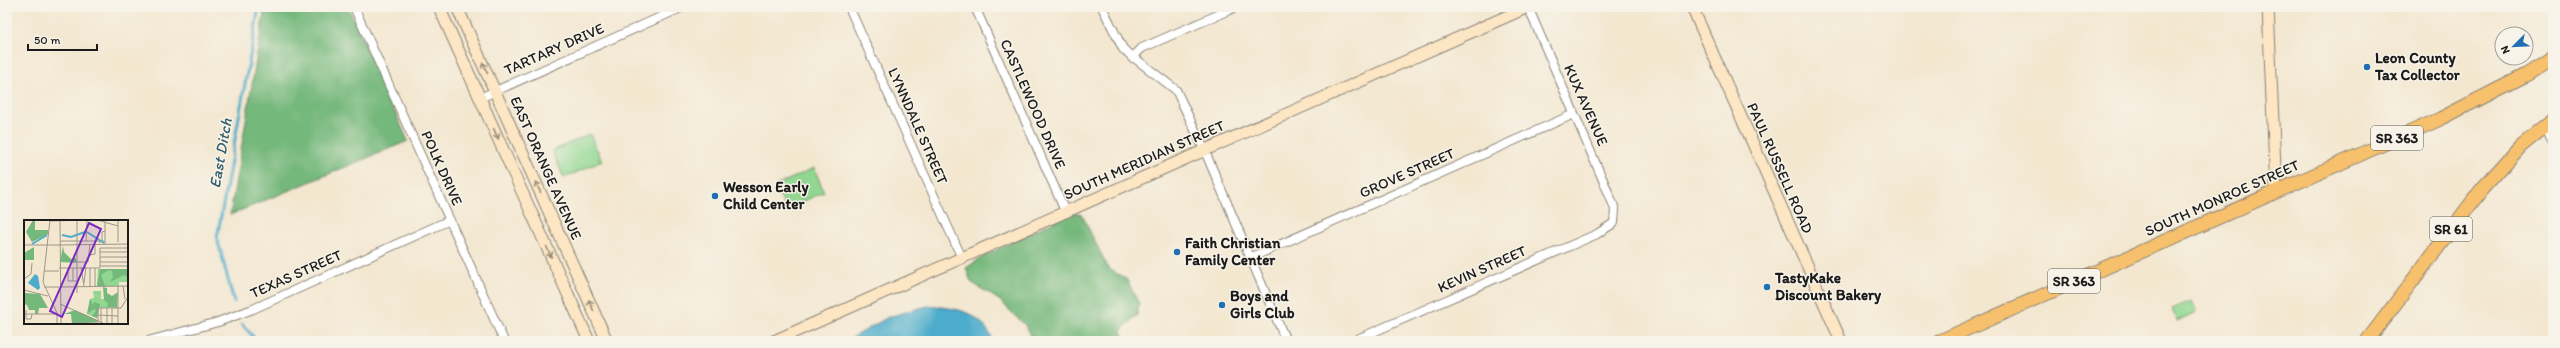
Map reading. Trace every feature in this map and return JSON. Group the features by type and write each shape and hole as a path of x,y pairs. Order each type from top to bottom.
{"main road":[{"name":"SOUTH MONROE STREET","path":"1940,341 2440,119 2516,80 2553,58"},
{"name":"SR 61","path":"2367,341 2482,189 2505,162 2549,123"}],"street":[{"name":"POLK DRIVE","path":"354,7 504,341"},
{"name":"EAST ORANGE AVENUE","path":"439,7 589,341"},
{"name":"EAST ORANGE AVENUE","path":"457,7 607,341"},
{"name":"TARTARY DRIVE","path":"480,98 683,7"},
{"name":"LYNNDALE STREET","path":"849,7 961,256"},
{"name":"CASTLEWOOD DRIVE","path":"975,7 1065,212"},
{"path":"1102,7 1115,35 1132,58 1176,90 1204,149 1286,341"},
{"path":"1132,58 1142,48 1236,7"},
{"name":"SOUTH MERIDIAN STREET","path":"774,341 961,256 1065,212 1204,149 1528,7"},
{"name":"KUX AVENUE","path":"1528,7 1616,215"},
{"name":"PAUL RUSSELL ROAD","path":"1692,7 1841,341"},
{"path":"2268,7 2276,191"},
{"name":"GROVE STREET","path":"1250,258 1574,114"},
{"path":"2549,123 2553,144"},
{"name":"KEVIN STREET","path":"1353,341 1597,234 1609,228 1616,215"},
{"name":"TEXAS STREET","path":"148,341 218,322 253,309 450,220"}],"green space":[{"path":"265,7 348,7 408,141 230,215"},
{"path":"590,134 602,161 564,178 552,151"},
{"path":"814,168 824,192 786,209 775,186"},
{"path":"1072,212 1082,215 1108,268 1127,280 1139,304 1137,315 1121,331 1125,341 1033,341 1025,325 999,300 971,282 966,268 984,256"},
{"path":"2191,301 2196,312 2177,321 2172,309"}],"water":[{"path":"927,306 958,310 974,317 988,331 994,341 847,341 888,317"}],"waterway":[{"name":"East Ditch","path":"234,302 217,238 259,7"},
{"name":"East Ditch","path":"242,324 257,341"}],"place":[{"name":"Leon County Tax Collector","path":"2367,67"},
{"name":"Wesson Early Child Center","path":"715,196"},
{"name":"Faith Christian Family Center","path":"1177,252"},
{"name":"TastyKake Discount Bakery","path":"1767,287"},
{"name":"Boys and Girls Club","path":"1222,305"}]}
